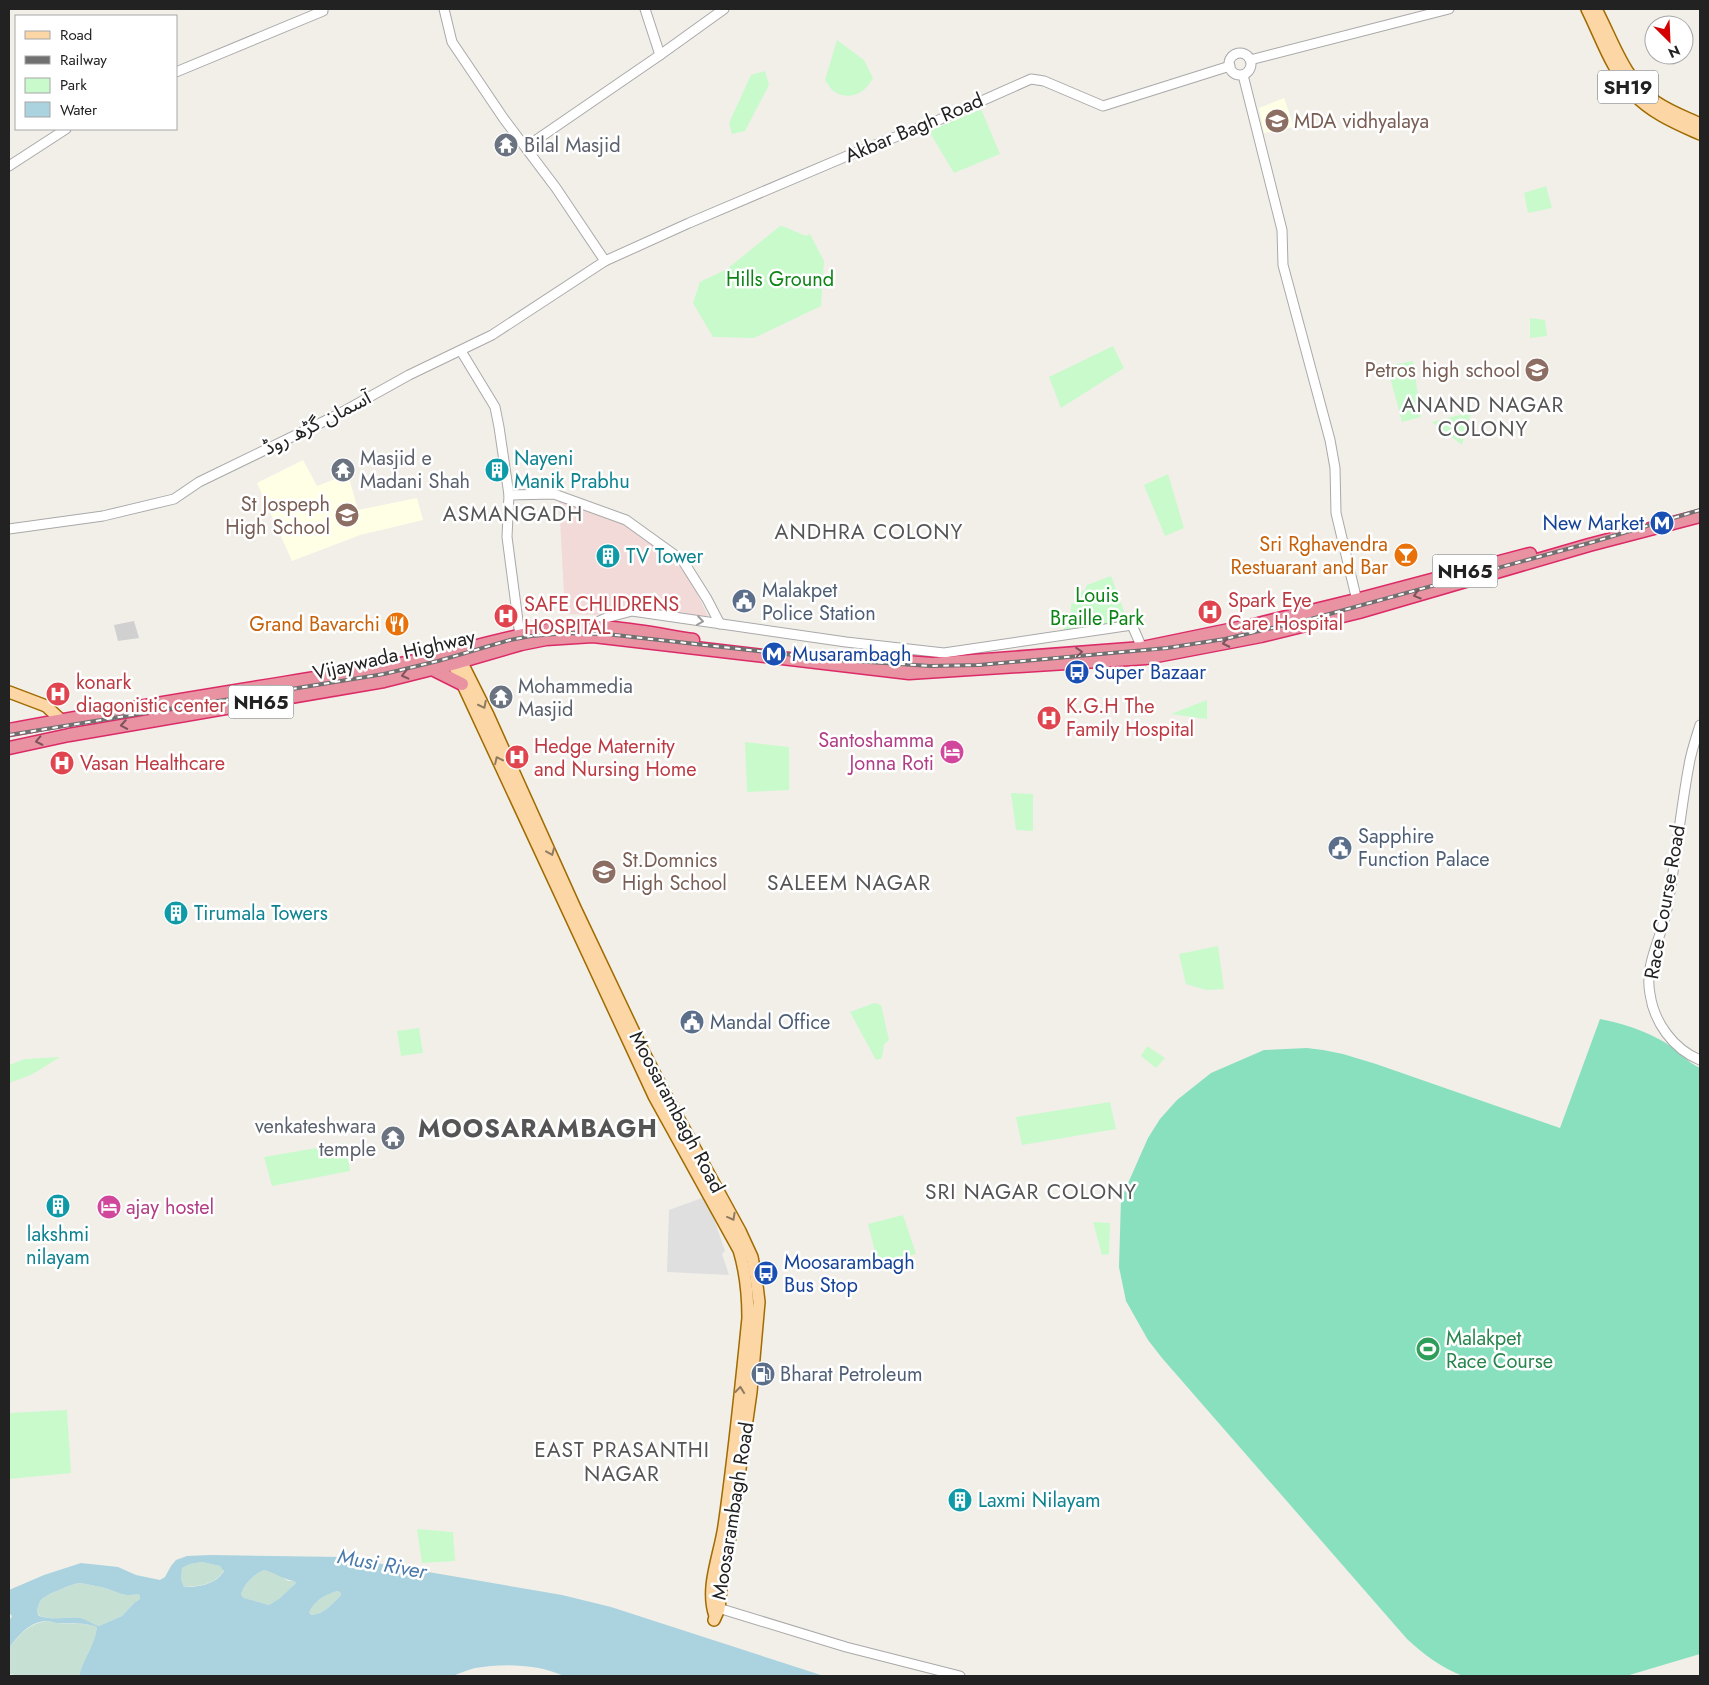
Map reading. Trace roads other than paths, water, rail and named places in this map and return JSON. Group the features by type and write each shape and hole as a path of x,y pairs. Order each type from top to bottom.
{"highway":[{"name":"Vijaywada Highway","path":"9,748 69,735 384,680 432,669 496,640 556,629 601,627 887,666 909,673 1146,658 1261,636 1358,606 1700,508"},
{"name":"Vijaywada Highway","path":"9,730 231,692 314,672 454,658 546,640 593,636 887,666 1142,648 1358,606 1700,516"},
{"path":"432,669 462,684"},
{"path":"230,707 231,692"}],"main road":[{"name":"SH19","path":"1588,9 1614,66 1634,95 1653,110 1700,134"},
{"name":"SH19","path":"1596,9 1623,65 1634,82 1653,100 1666,109 1700,124"},
{"name":"Moosarambagh Road","path":"454,658 462,684 654,1096 742,1259 748,1296 748,1318 724,1529 713,1576 715,1613"},
{"name":"Moosarambagh Road","path":"454,658 488,715 575,908 642,1049 740,1231 752,1257 759,1302 752,1383 715,1613"},
{"path":"9,692 46,706 61,720"}],"street":[{"path":"178,71 323,9"},
{"path":"444,9 452,42 504,120 526,147 605,260"},
{"path":"645,9 660,55"},
{"path":"526,147 724,9"},
{"name":"Akbar Bagh Road","path":"605,260 1031,79 1044,81 1103,106 1230,66 1232,57 1238,54 1246,55 1250,60 1449,9"},
{"path":"1243,75 1250,69 1250,60"},
{"path":"1230,66 1233,72 1243,75"},
{"path":"1243,75 1282,230 1283,265 1330,440 1335,468 1336,514 1358,606"},
{"path":"9,166 64,130"},
{"name":"آسمان گڑھ روڈ","path":"9,529 104,516 174,499 199,482 338,415 408,374 492,335 605,260"},
{"path":"461,351 494,407 499,427 509,495 507,537 520,636"},
{"path":"509,495 554,494 626,520 683,561 720,624"},
{"path":"585,628 606,618 632,611 944,653 1132,625 1142,648"},
{"name":"Race Course Road","path":"1700,725 1689,764 1667,910 1650,964 1649,993 1658,1022 1688,1055 1700,1060"},
{"path":"715,1613 960,1676"}],"water":[{"path":"187,1556 341,1557 562,1595 611,1607 824,1676 564,1676 532,1667 497,1665 475,1668 453,1676 79,1676 94,1640 97,1627 47,1621 30,1626 20,1634 9,1648 9,1621 12,1616 9,1613 9,1590 44,1575 81,1563 118,1567 136,1575 160,1580 165,1577 176,1560","holes":["202,1562 220,1566 224,1571 211,1582 201,1586 184,1587 181,1579 182,1568 190,1564","264,1570 296,1583 280,1598 269,1605 244,1598 241,1595 244,1587 256,1574","80,1583 126,1595 138,1594 140,1599 122,1616 99,1626 80,1618 39,1616 37,1612 41,1600 65,1587","337,1591 341,1595 324,1611 311,1615 309,1612 315,1604 321,1598"]}],"railway":[{"path":"9,735 384,674 438,661 510,640 567,633 606,634 839,660 930,666 979,665 1167,648 1225,639 1311,619 1593,542 1700,510"}],"place":[{"name":"MDA vidhyalaya","path":"1277,121"},
{"name":"Bilal Masjid","path":"506,145"},
{"name":"Petros high school","path":"1537,370"},
{"name":"Masjid e Madani Shah","path":"343,470"},
{"name":"Nayeni Manik Prabhu","path":"497,470"},
{"name":"St Jospeph High School","path":"347,515"},
{"name":"New Market","path":"1662,523"},
{"name":"Sri Rghavendra Restuarant and Bar","path":"1406,555"},
{"name":"TV Tower","path":"608,556"},
{"name":"Malakpet Police Station","path":"744,601"},
{"name":"Spark Eye Care Hospital","path":"1210,612"},
{"name":"SAFE CHLIDRENS HOSPITAL","path":"506,616"},
{"name":"Grand Bavarchi","path":"397,624"},
{"name":"Musarambagh","path":"774,654"},
{"name":"Super Bazaar","path":"1077,672"},
{"name":"konark diagonistic center","path":"58,694"},
{"name":"Mohammedia Masjid","path":"501,697"},
{"name":"K.G.H The Family Hospital","path":"1049,718"},
{"name":"Santoshamma Jonna Roti","path":"952,752"},
{"name":"Hedge Maternity and Nursing Home","path":"517,757"},
{"name":"Vasan Healthcare","path":"62,763"},
{"name":"Sapphire Function Palace","path":"1340,848"},
{"name":"St.Domnics High School","path":"604,872"},
{"name":"Tirumala Towers","path":"176,913"},
{"name":"Mandal Office","path":"692,1022"},
{"name":"venkateshwara temple","path":"393,1138"},
{"name":"lakshmi nilayam","path":"58,1206"},
{"name":"ajay hostel","path":"109,1207"},
{"name":"Moosarambagh Bus Stop","path":"766,1273"},
{"name":"Malakpet Race Course","path":"1428,1349"},
{"name":"Bharat Petroleum","path":"763,1374"},
{"name":"Laxmi Nilayam","path":"960,1500"}],"district":[{"name":"ANAND NAGAR COLONY","path":"1483,417"},
{"name":"ASMANGADH","path":"513,514"},
{"name":"ANDHRA COLONY","path":"869,532"},
{"name":"SALEEM NAGAR","path":"849,883"},
{"name":"MOOSARAMBAGH","path":"538,1128"},
{"name":"SRI NAGAR COLONY","path":"1031,1192"},
{"name":"EAST PRASANTHI NAGAR","path":"622,1462"}],"park label":[{"name":"Hills Ground","path":"780,279"},
{"name":"Louis Braille Park","path":"1097,606"}],"water label":[{"name":"Musi River","path":"382,1564"}]}
